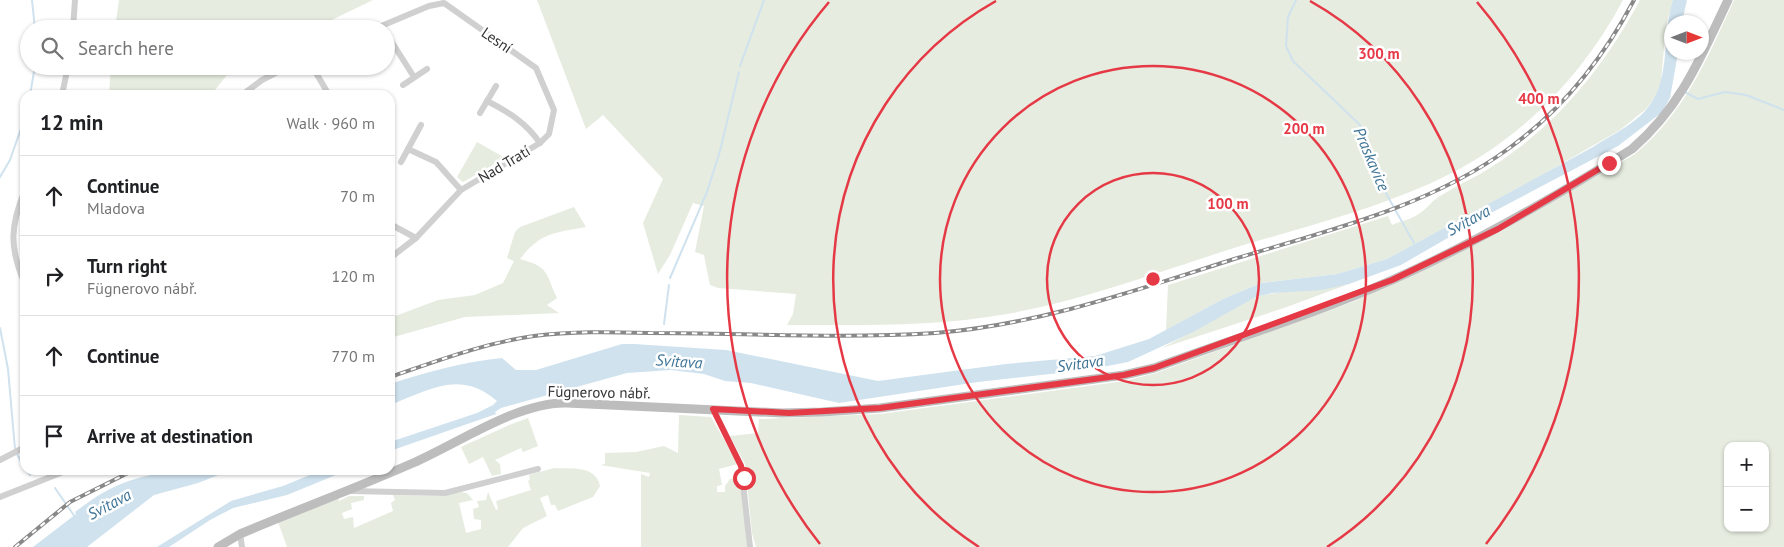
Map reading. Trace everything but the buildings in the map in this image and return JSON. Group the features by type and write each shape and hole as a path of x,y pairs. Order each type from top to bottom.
{"street":[{"path":"74,20 75,0"},
{"name":"Fügnerovo nábř.","path":"395,471 518,413 545,404 559,403 782,413 838,411 880,408 1114,376 1154,368 1353,296 1406,273 1498,229 1632,149 1649,135 1679,98 1728,0"},
{"name":"Lesní","path":"395,22 429,6 444,2 536,68 554,110 549,134 540,143"},
{"path":"395,47 414,77"},
{"path":"403,85 428,69"},
{"path":"63,90 66,75"},
{"path":"249,90 272,75"},
{"path":"317,75 326,90"},
{"path":"480,113 496,86"},
{"name":"Nad Tratí","path":"395,254 416,238 461,190 540,143 530,128 513,114 487,101"},
{"path":"401,162 421,125"},
{"name":"Nad Tratí","path":"408,148 436,162 461,190"},
{"path":"20,204 12,237 16,262 20,272"},
{"path":"395,227 416,238"},
{"path":"713,409 741,466 750,547"},
{"path":"0,460 19,450"},
{"name":"Fügnerovo nábř.","path":"348,491 445,493 538,469"},
{"path":"0,497 55,475"},
{"name":"Fügnerovo nábř.","path":"218,547 240,534 386,475"},
{"path":"240,534 242,547"}],"shaded area":[{"path":"119,0 373,0 332,20 116,20"},
{"path":"537,0 1623,0 1606,30 1586,58 1542,108 1489,151 1460,169 1406,194 1358,211 1237,247 1123,284 1036,308 980,318 925,323 787,325 793,314 796,294 718,288 710,285 704,255 695,252 704,206 693,203 670,255 658,274 643,223 663,179 603,115 586,129"},
{"path":"1640,0 1673,0 1669,15 1664,15 1661,81 1655,97 1646,109 1620,130 1542,175 1387,259 1337,274 1261,283 1223,299 1166,330 1168,285 1388,216 1392,225 1407,220 1414,217 1444,194 1493,166 1517,150 1559,113 1595,71 1626,25"},
{"path":"1734,0 1784,0 1784,547 756,547 752,533 745,464 730,436 758,433 759,419 880,414 1125,381 1156,373 1355,301 1500,232 1635,154 1653,137 1682,102 1705,60 1709,60 1709,52"},
{"path":"110,75 227,75 215,90 109,90"},
{"path":"477,142 505,158 463,182 457,177"},
{"path":"574,207 586,227 549,235 535,243 520,259 541,268 548,276 557,298 547,305 559,313 465,317 395,337 395,316 438,300 475,295 503,283 514,261 507,258 515,232 520,227"},
{"path":"1349,284 1284,308 1162,348 1256,297 1279,292"},
{"path":"679,415 711,417 738,464 719,469 722,485 717,486 717,492 725,492 725,486 730,479 741,476 747,547 641,547 641,474 649,477 650,473 600,465 605,464 605,453 636,452 664,446 678,453"},
{"path":"528,418 538,446 523,452 521,448 495,460 500,464 501,474 492,476 483,457 469,464 461,447"},
{"path":"554,468 588,471 598,479 600,486 593,497 558,511 555,505 551,505 548,495 540,498 547,516 523,528 508,547 287,547 278,522 338,498 339,501 349,496 364,496 364,500 351,503 352,509 342,513 344,519 353,517 354,528 393,511 391,503 395,500 393,495 439,496 461,492 467,493 473,500 459,503 466,533 481,529 481,520 474,519 473,509 479,507 477,501 486,500 488,492 496,510 498,509 496,501 531,490 528,481 530,480 529,475"}],"water":[{"path":"1673,0 1687,0 1684,15 1670,15"},
{"name":"Svitava","path":"1664,60 1677,60 1670,98 1661,113 1618,146 1491,213 1401,265 1349,284 1322,290 1272,293 1256,297 1193,332 1128,362 1087,370 978,382 839,403 751,383 725,381 704,374 671,370 627,373 501,408 495,412 496,414 395,449 395,440 477,413 497,401 483,391 457,384 444,385 395,403 395,383 459,365 502,358 516,370 536,370 622,344 634,344 726,350 878,381 1006,364 1095,356 1149,339 1223,299 1261,283 1337,274 1387,259 1623,129 1649,106 1656,94"},
{"name":"Svitava","path":"218,475 198,483 154,495 87,547 33,547 100,494 123,483 147,476"},
{"path":"310,475 336,475 287,495 233,508 210,520 169,547 157,547 231,501 283,486"}],"waterway":[{"path":"32,0 34,20"},
{"path":"740,66 764,0"},
{"name":"Praskavice","path":"1296,0 1288,17 1286,46 1293,61 1360,125 1379,181 1414,243"},
{"path":"670,278 707,192 720,151 739,72"},
{"path":"31,90 33,75"},
{"path":"1685,92 1698,99 1725,92 1746,95 1784,110"},
{"path":"0,177 10,160 20,131"},
{"path":"664,324 669,285"},
{"path":"0,328 8,369 15,449"},
{"path":"17,454 20,460"},
{"path":"55,488 75,517"}],"railway":[{"path":"395,375 479,348 534,336 592,332 828,336 935,333 1011,323 1122,295 1374,216 1444,187 1477,170 1528,134 1580,82 1609,43 1634,0"},
{"path":"15,547 70,502 124,475"}],"route":[{"path":"744,478 741,466 713,409 789,413 880,408 1124,375 1154,368 1392,280 1498,229 1609,163"}]}
